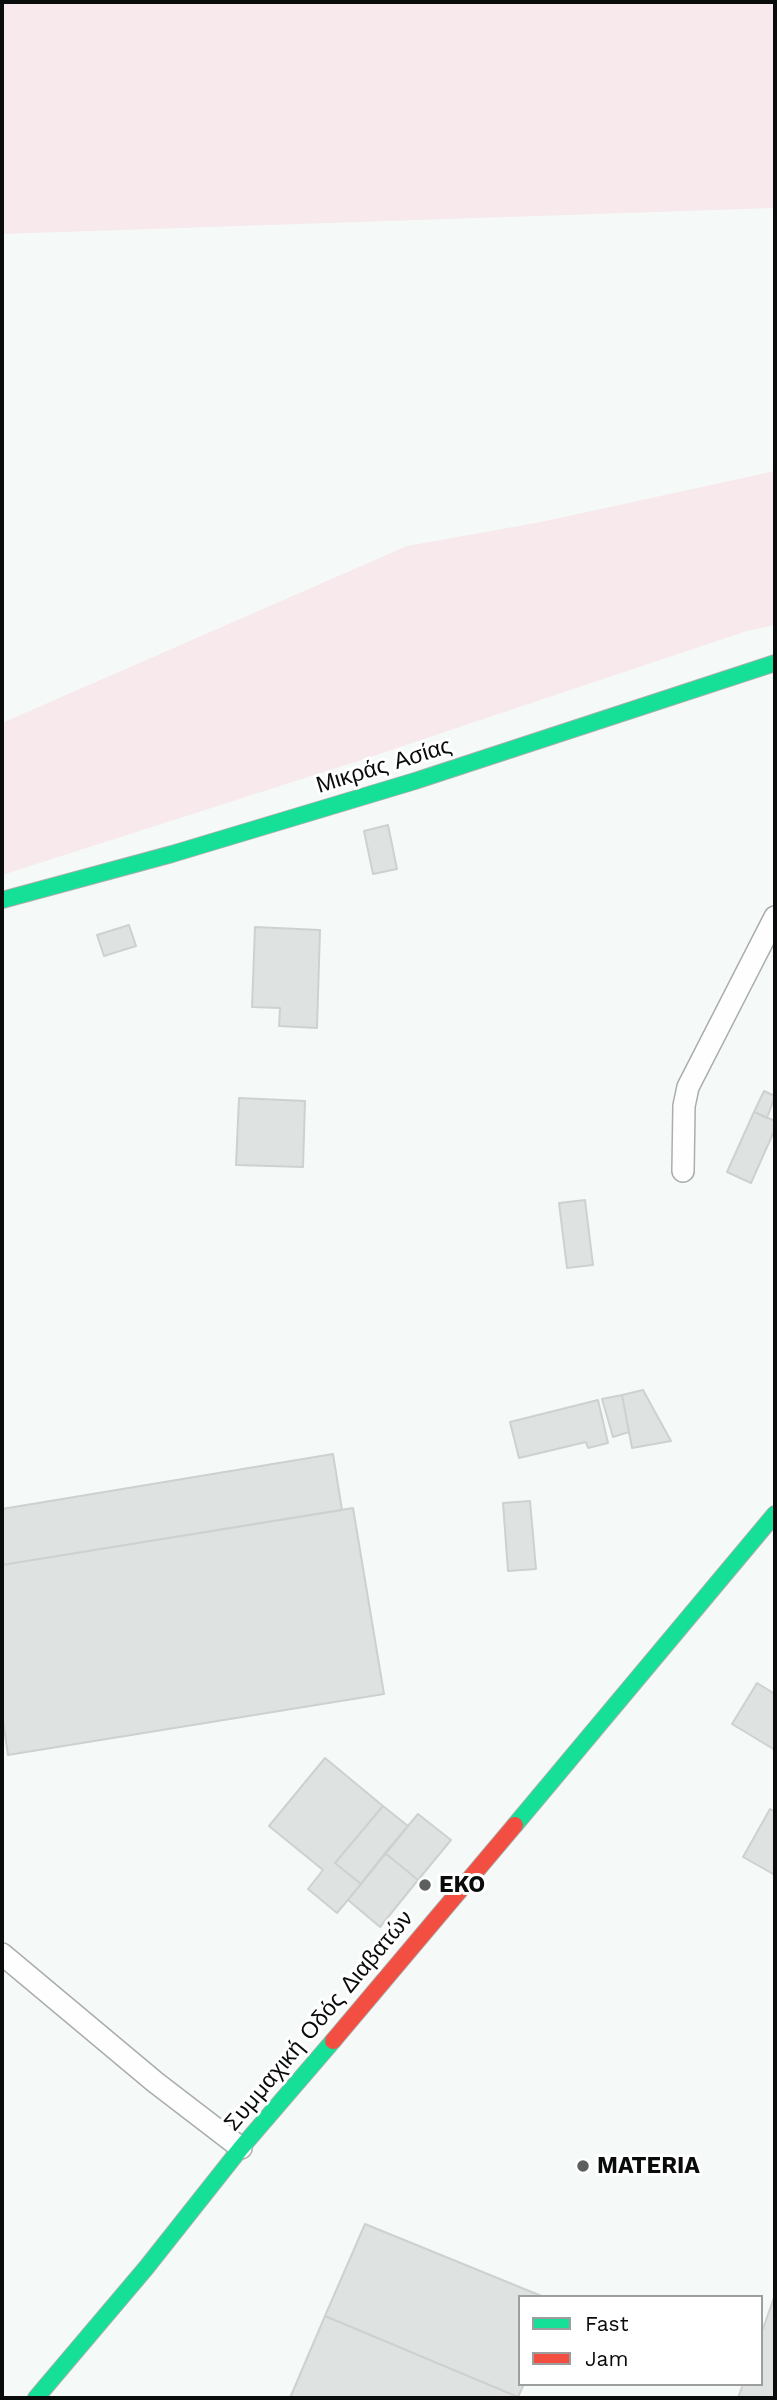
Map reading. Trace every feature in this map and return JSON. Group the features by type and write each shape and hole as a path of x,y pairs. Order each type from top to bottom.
{"street":[{"name":"Μικράς Ασίας","path":"2,900 172,854 415,781 775,663"},
{"name":"Συμμαχική Οδός Διαβατών","path":"36,2398 146,2268 241,2148 385,1981 775,1514"}],"lane":[{"path":"683,1171 684,1106 688,1087 775,917"},
{"path":"2,1954 155,2082 241,2148"}],"shaded area":[{"path":"2,2 775,2 775,208 2,234"},
{"path":"775,471 775,625 747,631 355,762 2,875 2,723 407,546 541,522"}],"building":[{"path":"388,825 397,869 373,874 364,831"},
{"path":"129,925 136,946 104,956 97,935"},
{"path":"255,927 320,930 317,1028 279,1026 280,1008 252,1007"},
{"path":"764,1091 775,1096 767,1118 754,1112"},
{"path":"239,1098 305,1101 303,1167 236,1165"},
{"path":"754,1112 775,1121 775,1129 751,1183 727,1172"},
{"path":"585,1200 593,1265 567,1268 559,1203"},
{"path":"643,1390 671,1441 632,1448 622,1395"},
{"path":"622,1395 629,1432 613,1437 602,1399"},
{"path":"598,1400 608,1443 588,1448 586,1442 519,1458 510,1422"},
{"path":"333,1454 342,1510 2,1565 2,1509"},
{"path":"530,1501 536,1569 508,1571 503,1503"},
{"path":"353,1508 384,1694 8,1755 2,1714 2,1565"},
{"path":"757,1683 775,1694 775,1750 732,1724"},
{"path":"325,1758 383,1806 335,1863 361,1884 337,1913 308,1889 323,1870 269,1826"},
{"path":"383,1806 408,1826 361,1884 335,1863"},
{"path":"770,1809 775,1812 775,1875 743,1857"},
{"path":"418,1814 451,1840 418,1880 385,1853"},
{"path":"385,1853 418,1880 380,1927 348,1900"},
{"path":"365,2224 539,2295 518,2295 518,2386 523,2386 518,2397 325,2316"},
{"path":"775,2295 775,2398 738,2398 742,2386 763,2386 763,2328"},
{"path":"325,2316 518,2397 290,2398"}],"traffic: fast":[{"path":"2,900 172,854 415,781 775,663"},
{"path":"515,1825 775,1514"},
{"path":"36,2398 146,2268 241,2148 333,2041"}],"traffic: jam":[{"path":"333,2041 515,1825"}],"place":[{"name":"EKO","path":"425,1885"},
{"name":"MATERIA","path":"583,2166"}]}
